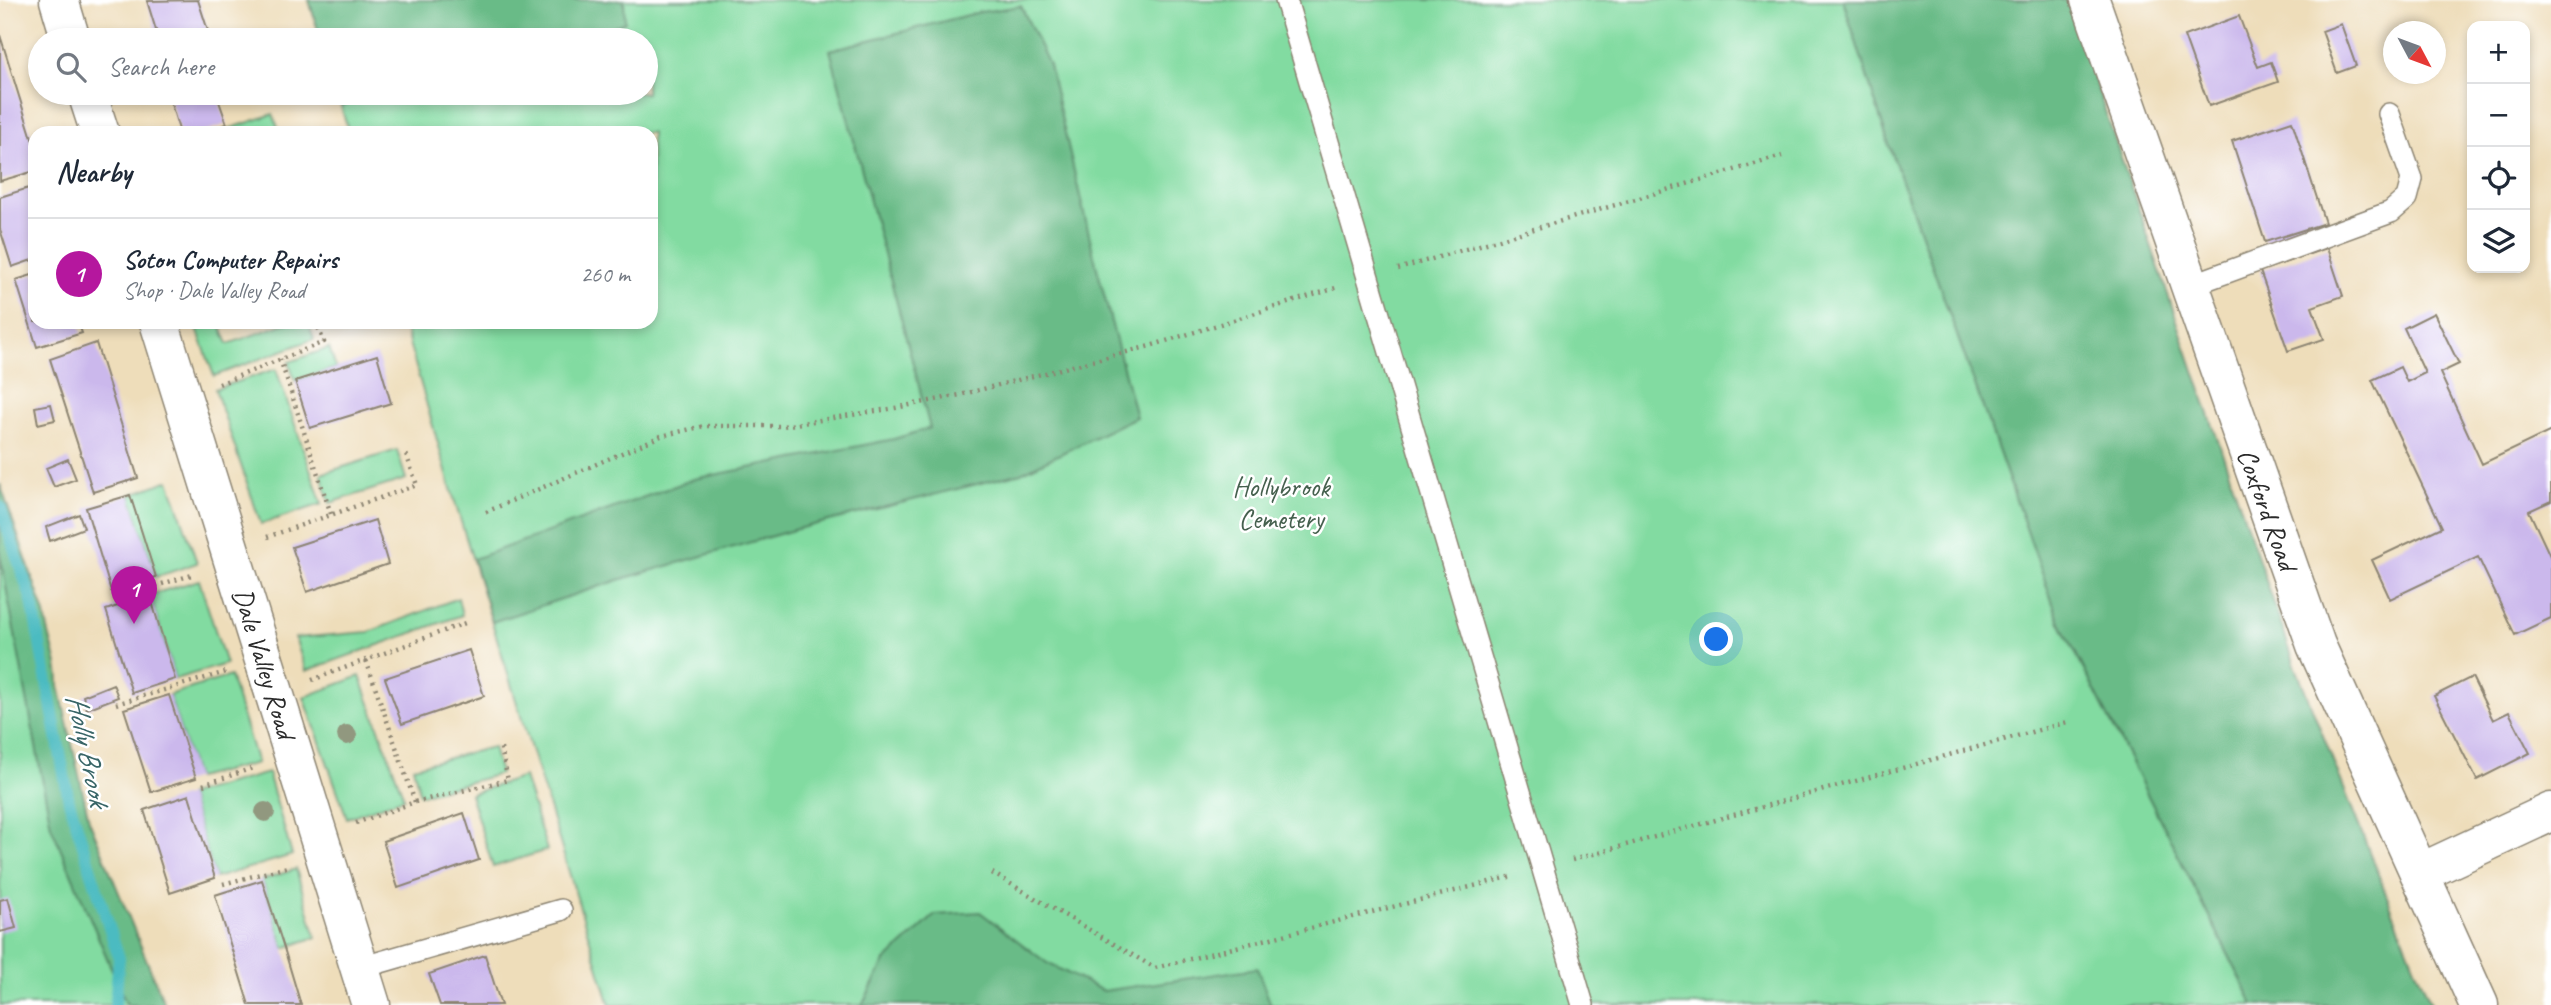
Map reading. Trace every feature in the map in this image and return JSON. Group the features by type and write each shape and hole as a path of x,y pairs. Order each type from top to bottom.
{"street":[{"path":"59,0 67,28"},
{"name":"Coxford Road","path":"2090,0 2316,645 2479,1005"},
{"path":"91,105 98,126"},
{"name":"Dale Valley Road","path":"161,329 371,1005"},
{"path":"2420,873 2551,811"}],"lane":[{"path":"1286,0 1583,1005"},
{"path":"2189,286 2391,212 2407,198 2412,179 2389,114"},
{"path":"360,968 561,910"}],"path":[{"path":"486,512 661,436 704,426 783,426 960,395 1150,345 1782,156"},
{"path":"182,398 324,342 319,329"},
{"path":"280,359 331,514"},
{"path":"229,550 417,485 405,452"},
{"path":"116,704 366,660 465,623"},
{"path":"366,660 415,802"},
{"path":"992,873 1155,968 1543,868 2071,721"},
{"path":"223,884 322,846 415,802 508,780 499,744"},
{"path":"204,785 293,754"}],"green space":[{"name":"Hollybrook Cemetery","path":"309,0 1843,0 1887,139 2059,620 2254,1005 610,1005 454,499 405,329 658,329 658,126 347,126 341,105 658,105 658,28 317,28"},
{"path":"309,0 624,0 625,22 611,28 317,28"},
{"path":"1843,0 2067,0 2295,665 2432,1005 2254,1005 2059,620 1887,139"},
{"path":"1021,6 1049,65 1096,264 1136,417 1021,473 797,529 625,578 492,622 473,559 694,479 894,439 930,428 830,50 980,12"},
{"path":"273,114 277,126 238,126"},
{"path":"197,329 222,329 228,344 270,329 310,329 314,339 214,376"},
{"path":"329,348 336,368 295,381 289,362"},
{"path":"276,369 322,504 261,524 215,389"},
{"path":"397,450 406,479 330,503 321,474"},
{"path":"169,480 197,563 156,577 130,495"},
{"path":"0,484 45,614 89,820 165,1005 127,1005 51,826 0,555"},
{"path":"0,555 52,826 127,1005 0,1005"},
{"path":"199,580 226,664 175,679 150,595"},
{"path":"458,598 462,615 306,671 295,638 369,632"},
{"path":"230,676 257,763 196,778 169,695"},
{"path":"360,676 404,798 347,818 304,697"},
{"path":"493,747 500,774 420,795 413,767"},
{"path":"268,773 292,855 215,878 189,795"},
{"path":"524,777 547,850 493,867 470,794"},
{"path":"296,869 316,937 284,948 262,880"},
{"path":"980,912 1047,963 1103,991 1257,968 1271,1005 862,1005 885,961 935,915"}],"building":[{"path":"198,0 207,28 155,28 147,1"},
{"path":"2239,16 2258,67 2271,62 2278,82 2209,106 2184,36"},
{"path":"2341,24 2356,66 2337,73 2322,31"},
{"path":"0,35 28,126 28,173 0,181"},
{"path":"171,105 220,105 227,124 221,126 178,126"},
{"path":"2292,121 2325,223 2265,242 2232,141"},
{"path":"28,188 28,261 12,267 0,229 0,197"},
{"path":"2327,248 2343,296 2312,307 2324,339 2288,351 2260,271"},
{"path":"28,276 28,318 16,280"},
{"path":"2434,313 2459,364 2440,373 2482,464 2551,431 2551,501 2529,511 2551,558 2551,618 2515,635 2478,557 2390,599 2372,560 2442,527 2372,380 2400,367 2407,382 2425,373 2404,328"},
{"path":"31,329 81,329 82,333 37,347"},
{"path":"96,343 138,478 93,492 50,359"},
{"path":"377,355 391,403 310,428 295,381"},
{"path":"51,404 55,420 38,424 35,407"},
{"path":"68,459 76,479 54,487 46,468"},
{"path":"130,495 156,577 111,591 86,508"},
{"path":"79,514 84,528 50,541 46,527"},
{"path":"375,520 388,564 307,592 292,547"},
{"path":"150,595 175,679 132,693 106,610"},
{"path":"469,650 484,696 402,724 385,678"},
{"path":"2472,677 2493,720 2509,712 2530,753 2477,780 2434,696"},
{"path":"113,684 118,697 87,709 83,696"},
{"path":"169,695 196,778 151,792 124,709"},
{"path":"189,795 215,878 170,893 144,810"},
{"path":"464,813 479,860 398,888 383,841"},
{"path":"262,880 301,1005 249,1005 215,895"},
{"path":"8,898 16,928 0,932 0,900"},
{"path":"485,955 501,1005 440,1005 429,974"}],"waterway":[{"name":"Holly Brook","path":"0,507 32,601 69,801 119,958 115,1005"}],"place":[{"name":"Soton Computer Repairs","path":"134,624"}]}
